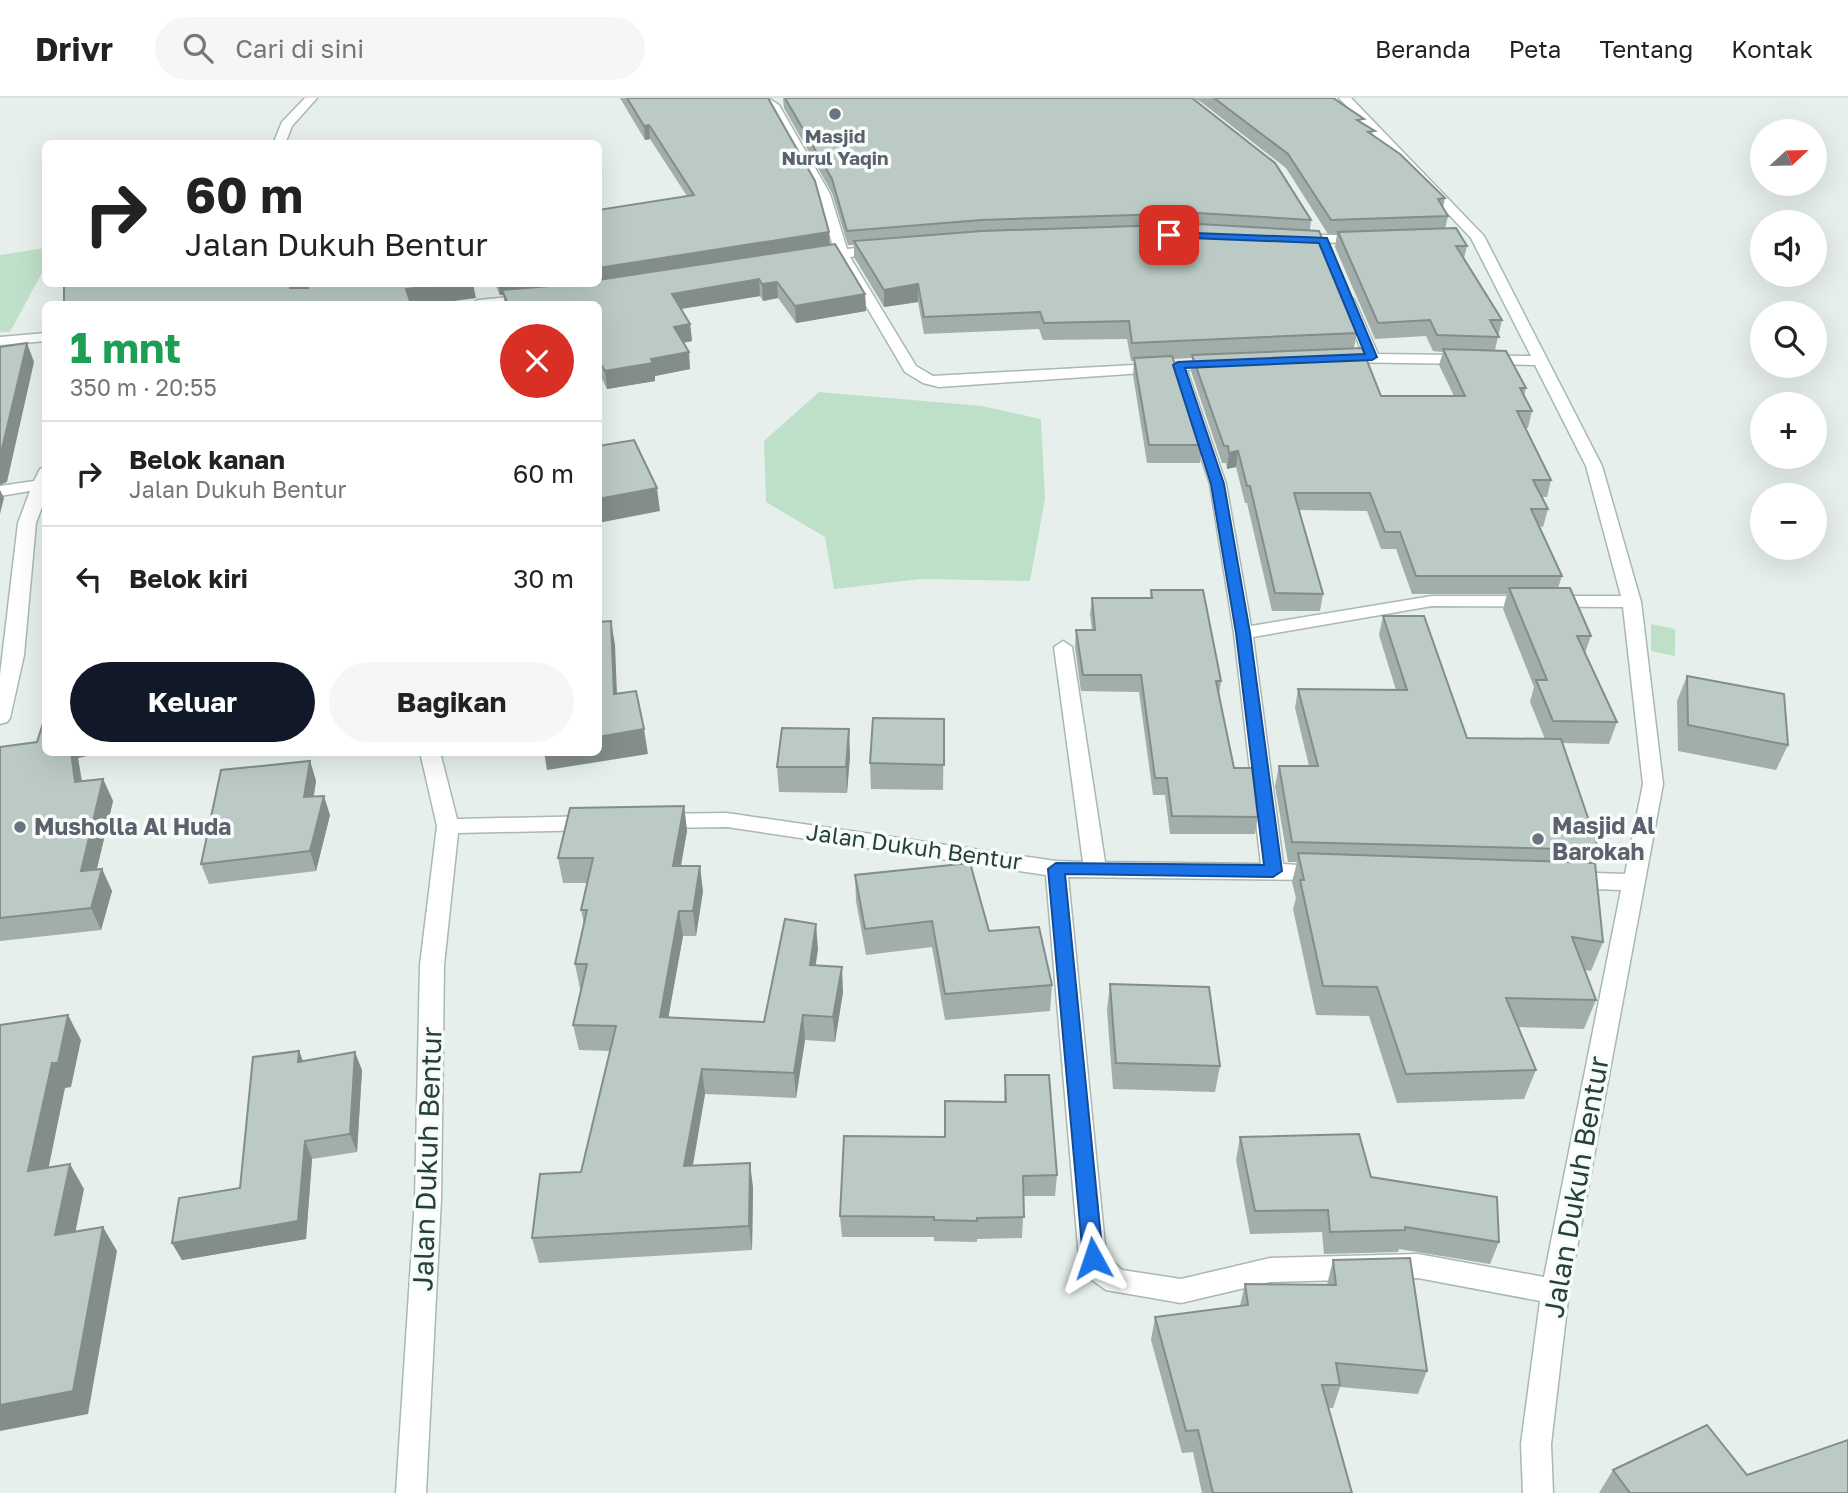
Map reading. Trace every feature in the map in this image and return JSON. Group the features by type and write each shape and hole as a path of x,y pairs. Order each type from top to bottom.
{"street":[{"path":"279,140 286,124 312,98"},
{"path":"759,98 779,103 824,194 841,252 910,369 928,380 939,382 1233,362"},
{"name":"Jalan Dukuh Bentur","path":"1345,98 1470,236 1541,361 1594,466 1632,602 1653,784 1555,1291 1536,1444 1538,1493"},
{"path":"1285,239 1379,239"},
{"path":"800,258 897,248"},
{"path":"1343,287 1372,357"},
{"path":"510,301 541,298"},
{"path":"0,341 42,337"},
{"path":"1316,358 1541,361"},
{"path":"1178,365 1218,484 1243,633 1273,871"},
{"path":"0,491 42,478"},
{"path":"0,718 14,655 27,523 42,478"},
{"path":"1243,633 1432,601 1632,602"},
{"path":"1063,647 1095,869"},
{"name":"Jalan Dukuh Bentur","path":"411,1493 428,1199 432,965 448,826 431,756"},
{"name":"Jalan Dukuh Bentur","path":"643,822 727,820 1056,869 1342,873"},
{"path":"448,826 615,822"},
{"path":"1056,869 1093,1258 1102,1271 1116,1281 1181,1291 1270,1270 1418,1266 1555,1291"},
{"path":"1549,880 1632,882"}],"green space":[{"path":"42,248 42,273 10,332 0,332 0,255"},
{"path":"819,392 982,406 1041,419 1045,499 1030,581 921,579 834,589 825,537 766,502 764,441"},
{"path":"1651,624 1675,629 1675,656 1651,651"}],"building":[{"path":"627,98 768,98 815,181 829,232 602,267 602,209 694,195 649,125 644,126"},
{"path":"785,98 1192,98 1275,163 1311,220 1198,213 981,220 847,231 832,179"},
{"path":"1214,98 1333,98 1364,119 1357,120 1375,131 1368,132 1400,154 1445,198 1438,199 1448,216 1331,220 1288,154"},
{"path":"1198,224 1319,231 1358,322 1353,322 1357,333 1132,343 1129,321 1044,323 1040,312 924,317 918,284 884,290 854,241 982,231"},
{"path":"1456,228 1467,246 1456,246 1502,320 1490,320 1499,337 1437,335 1430,320 1378,323 1338,232"},
{"path":"835,244 865,294 795,306 777,282 762,284 759,279 672,294 690,324 674,327 689,352 651,359 653,363 605,371 602,366 602,301 507,301 502,290 602,287 602,279"},
{"path":"64,287 422,287 406,289 410,301 64,301"},
{"path":"27,343 0,457 0,347"},
{"path":"1362,348 1381,396 1465,396 1443,349 1506,351 1526,388 1520,388 1532,411 1517,411 1551,480 1533,480 1548,509 1531,509 1562,576 1416,576 1400,532 1385,532 1370,493 1294,493 1323,594 1275,593 1250,486 1247,486 1238,451 1229,453 1228,446 1224,446 1192,355"},
{"path":"1172,356 1202,445 1149,445 1134,358"},
{"path":"634,440 657,488 602,498 602,445"},
{"path":"1509,588 1570,588 1591,636 1577,636 1617,722 1553,721 1536,680 1547,680"},
{"path":"1151,590 1203,590 1221,681 1216,681 1234,768 1252,768 1258,817 1172,816 1167,778 1155,778 1141,675 1083,675 1076,630 1095,630 1092,598 1152,598"},
{"path":"1383,616 1424,616 1467,738 1561,739 1599,850 1292,842 1279,766 1318,766 1298,689 1407,690"},
{"path":"611,621 614,694 636,691 644,729 602,736 602,622"},
{"path":"1687,676 1784,694 1788,745 1688,725"},
{"path":"873,718 944,719 944,765 870,763"},
{"path":"42,726 42,756 72,756 75,782 103,779 81,871 102,869 91,908 0,918 0,747 37,742"},
{"path":"782,728 849,729 846,767 777,767"},
{"path":"310,761 304,797 324,796 310,851 201,864 221,770"},
{"path":"684,806 673,866 700,866 693,911 679,911 660,1017 764,1022 785,919 816,924 810,965 842,967 833,1017 803,1015 794,1073 702,1069 684,1166 750,1163 749,1226 532,1238 540,1174 581,1172 616,1026 573,1025 587,964 575,964 587,910 581,910 593,858 558,858 570,808"},
{"path":"1298,853 1595,863 1603,942 1572,937 1596,1000 1506,998 1536,1070 1406,1074 1377,987 1323,986 1300,880 1304,880"},
{"path":"970,863 989,931 1039,927 1052,985 945,994 932,921 865,929 855,875"},
{"path":"1110,984 1209,987 1220,1066 1116,1063"},
{"path":"68,1015 58,1063 52,1063 28,1171 70,1164 55,1235 103,1227 73,1391 0,1405 0,1025"},
{"path":"299,1051 298,1062 355,1052 350,1134 305,1141 298,1221 172,1243 179,1198 240,1188 253,1057"},
{"path":"1005,1075 1049,1075 1057,1175 1023,1176 1024,1217 977,1218 977,1221 934,1220 934,1217 840,1216 844,1136 945,1137 945,1101 1006,1102"},
{"path":"1359,1134 1371,1177 1497,1197 1499,1242 1405,1227 1405,1230 1330,1232 1328,1210 1255,1211 1240,1137"},
{"path":"1410,1258 1427,1371 1336,1363 1340,1385 1322,1385 1352,1493 1213,1493 1198,1430 1186,1431 1155,1317 1248,1305 1245,1284 1336,1285 1333,1260"},
{"path":"1707,1425 1747,1475 1848,1440 1848,1493 1630,1493 1613,1470"}],"place":[{"name":"Masjid Nurul Yaqin","path":"835,114"},
{"name":"Musholla Al Huda","path":"20,827"},
{"name":"Masjid Al Barokah","path":"1538,839"}],"route":[{"path":"1093,1258 1056,869 1273,871 1243,633 1218,484 1178,365 1372,357 1323,241 1169,235"}]}
